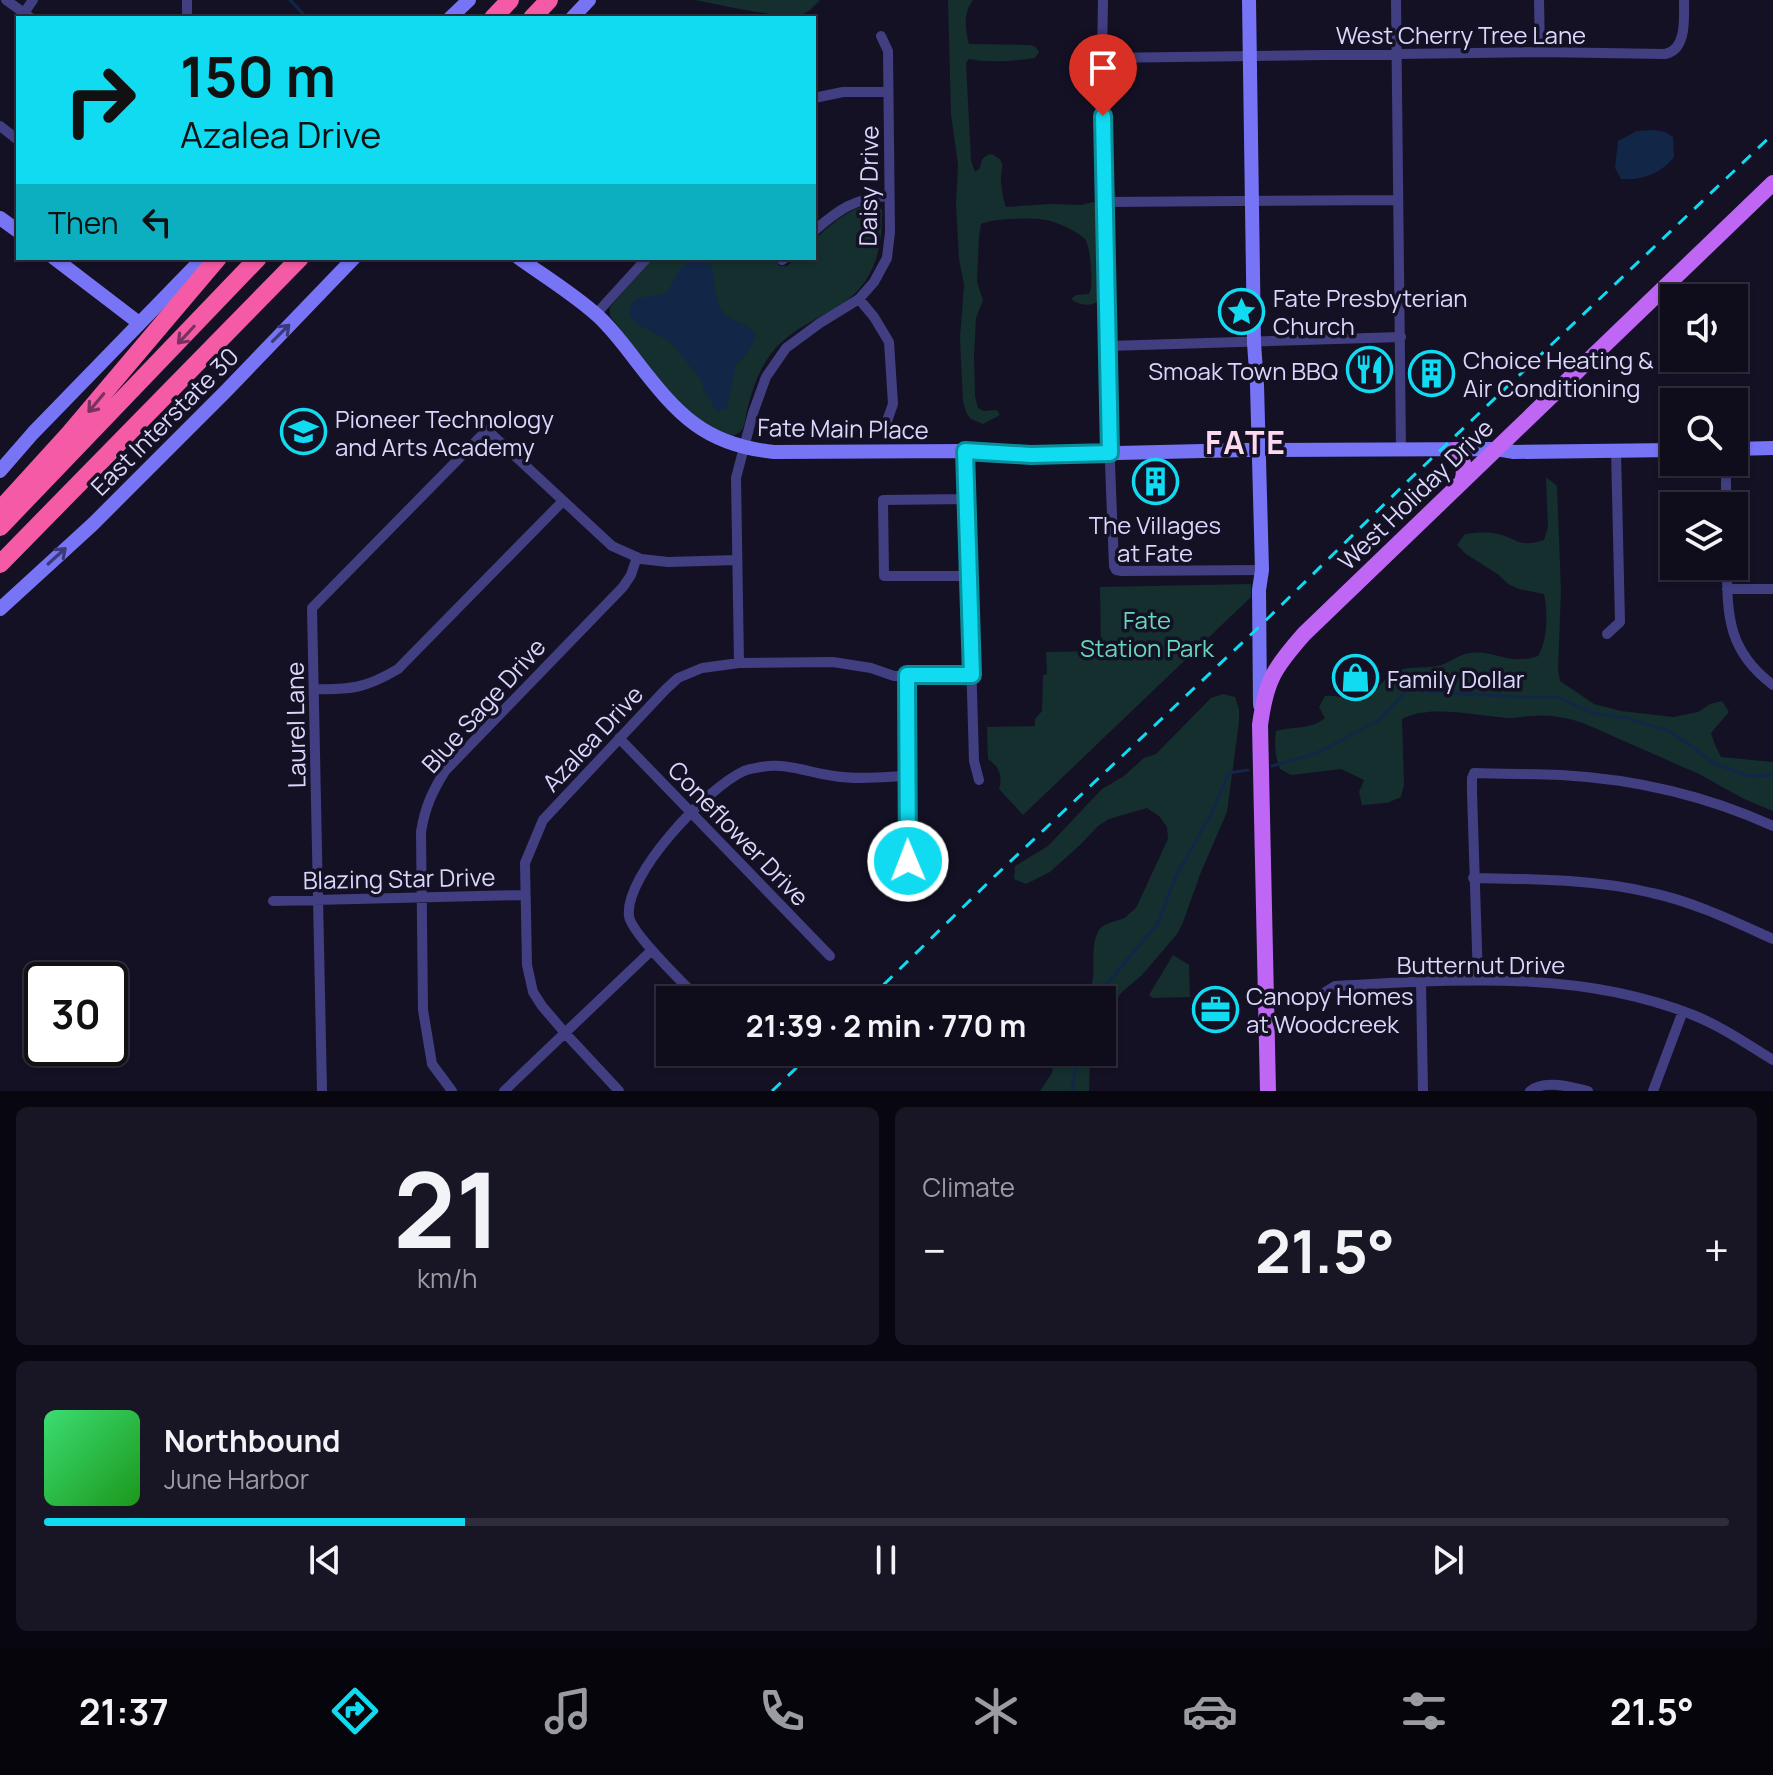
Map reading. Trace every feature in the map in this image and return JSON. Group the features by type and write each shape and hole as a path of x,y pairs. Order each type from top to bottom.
{"highway":[{"path":"495,16 510,0"},
{"path":"534,16 549,0"},
{"path":"0,510 60,445 216,260"},
{"path":"0,527 256,260"},
{"path":"0,564 298,260"}],"main road":[{"path":"452,16 469,0"},
{"path":"574,16 589,0"},
{"path":"1249,0 1254,343 1262,570 1259,590 1260,725"},
{"name":"West Holiday Drive","path":"1268,1091 1260,725 1264,697 1274,671 1294,645 1773,183"},
{"path":"57,260 139,323"},
{"path":"0,471 201,260"},
{"name":"East Interstate 30","path":"0,609 134,483 352,260"},
{"name":"Fate Main Place","path":"522,260 596,314 664,398 685,418 707,434 744,448 774,452 965,451 1031,455 1259,450 1660,450"},
{"path":"1748,449 1773,448"},
{"path":"1455,450 1464,467 1462,482"}],"street":[{"path":"6,0 27,16 33,0"},
{"path":"1103,0 1114,566 1122,571 1262,570"},
{"path":"1396,0 1401,450"},
{"path":"1539,0 1540,52"},
{"name":"West Cherry Tree Lane","path":"1102,58 1672,53 1684,26 1684,0"},
{"name":"Daisy Drive","path":"739,663 736,478 766,377 786,348 859,299 874,282 887,258 890,232 888,51 881,36"},
{"path":"816,98 843,92 888,92"},
{"path":"0,126 16,138"},
{"path":"816,229 852,202 889,196"},
{"path":"1105,202 1398,200"},
{"path":"596,314 645,260"},
{"path":"859,299 889,342 893,404 887,421"},
{"path":"1108,346 1401,337"},
{"name":"Laurel Lane","path":"322,1091 312,608 487,430 563,501"},
{"path":"1607,634 1620,622 1616,450"},
{"path":"965,451 974,761 979,780"},
{"path":"967,499 883,500 884,576 969,576"},
{"path":"314,689 355,688 376,682 398,669 563,501 612,546 637,557 668,562 737,560"},
{"name":"Blue Sage Drive","path":"452,1091 432,1064 423,1010 421,832 431,793 445,771 623,587 637,557"},
{"path":"1727,580 1733,636 1757,673 1773,685"},
{"path":"1727,589 1773,589"},
{"name":"Azalea Drive","path":"619,1091 565,1033 533,992 527,965 525,863 543,820 678,678 702,668 739,663 833,662 871,668 894,676 972,675"},
{"path":"907,675 908,861"},
{"name":"Coneflower Drive","path":"619,738 830,956"},
{"path":"687,986 652,950 631,923 629,915 640,876 691,813 721,786 744,771 764,766 787,765 834,776 859,778 907,776"},
{"path":"1478,980 1473,878 1474,773 1562,775 1635,784 1721,806 1773,826"},
{"path":"1473,878 1614,885 1655,893 1730,919 1773,939"},
{"name":"Blazing Star Drive","path":"273,901 525,895"},
{"path":"504,1091 652,950"},
{"name":"Butternut Drive","path":"1319,996 1335,986 1421,982 1546,981 1583,986 1683,1011 1718,1027 1773,1060"},
{"path":"1421,982 1423,1091"},
{"path":"1653,1091 1683,1011"},
{"path":"1530,1090 1537,1085 1550,1085 1588,1091"}],"green space":[{"path":"695,0 820,0 805,13 783,15"},
{"path":"948,0 973,0 966,21 969,44 1030,45 1039,52 1035,58 1002,61 969,59 966,63 971,160 975,172 986,156 991,154 1000,160 1006,207 1093,202 1099,204 1101,217 1102,293 1101,300 1090,305 1071,299 1076,295 1089,294 1091,288 1090,254 1081,235 1044,220 1005,219 981,224 977,282 983,300 976,318 975,396 978,408 997,410 1000,415 983,424 971,419 963,402 960,338 964,285 959,259 956,205 958,165 951,114"},
{"path":"875,203 882,210 879,250 870,274 843,303 793,333 776,348 758,377 743,428 733,436 716,430 682,404 649,368 610,316 610,307 651,260 774,260 780,266 787,266 794,260 816,260 816,238 849,212"},
{"path":"1546,477 1557,486 1560,681 1594,704 1621,711 1673,717 1698,712 1722,701 1729,712 1711,733 1715,745 1721,757 1773,762 1773,811 1699,774 1583,723 1552,716 1508,718 1426,712 1402,719 1404,785 1401,797 1387,803 1362,805 1359,792 1364,780 1341,769 1291,775 1280,769 1275,750 1276,731 1320,722 1325,718 1319,707 1325,696 1365,700 1397,671 1445,664 1466,654 1479,653 1510,659 1538,656 1546,626 1544,594 1508,584 1457,545 1465,534 1479,533 1500,535 1521,543 1544,540 1548,527"},
{"name":"Fate Station Park","path":"1251,584 1251,597 1023,815 999,789 999,772 988,759 987,727 1035,726 1035,719 1042,711 1043,675 1047,674 1046,652 1101,651 1100,587"},
{"path":"1223,694 1235,697 1239,709 1227,812 1177,934 1116,999 1116,986 1091,986 1095,940 1104,926 1126,917 1136,908 1168,839 1167,827 1159,816 1147,808 1109,819 1050,872 1026,884 1014,879 1015,866 1048,846 1102,789 1124,776 1144,758 1156,754 1211,698"},
{"path":"1173,955 1189,965 1190,997 1153,998 1149,995"},
{"path":"1053,1066 1090,1066 1089,1091 1040,1091"}],"water":[{"path":"1653,130 1673,137 1674,157 1650,175 1621,179 1615,168 1618,141 1637,131"},
{"path":"699,260 712,266 720,307 756,336 748,352 736,364 727,408 717,411 705,393 700,378 669,341 639,325 630,316 632,303 664,293 684,265"}],"waterway":[{"path":"290,0 305,16"},
{"path":"1272,766 1317,753 1379,720 1407,690 1557,697 1592,713 1623,717 1669,731 1713,763 1749,776 1773,775"},
{"path":"1106,986 1158,923 1175,878 1211,814 1229,773 1248,770"},
{"path":"1072,1091 1076,1066"}],"railway":[{"path":"882,986 1773,134"},
{"path":"772,1091 798,1066"}],"place":[{"name":"Fate Presbyterian Church","path":"1242,311"},
{"name":"Smoak Town BBQ","path":"1369,370"},
{"name":"Choice Heating & Air Conditioning","path":"1432,373"},
{"name":"Pioneer Technology and Arts Academy","path":"304,432"},
{"name":"The Villages at Fate","path":"1155,482"},
{"name":"Family Dollar","path":"1356,678"},
{"name":"Canopy Homes at Woodcreek","path":"1215,1009"}],"district":[{"name":"FATE","path":"1246,442"}],"route":[{"path":"908,861 907,675 972,675 965,451 1031,455 1110,453 1103,116"}]}
